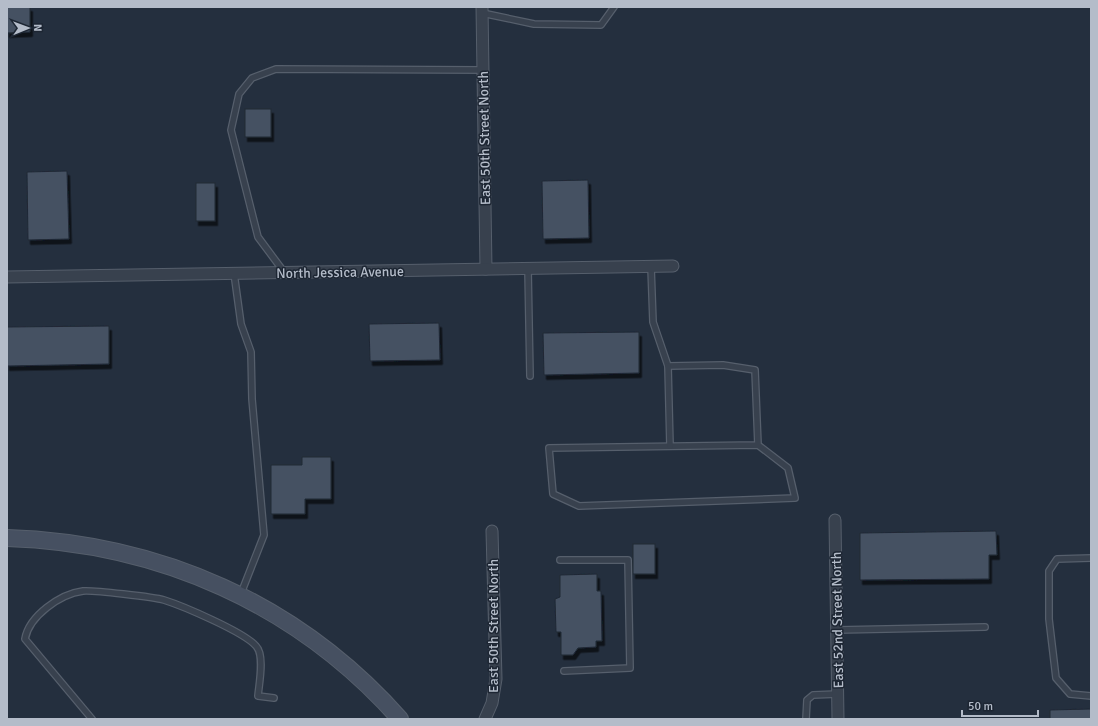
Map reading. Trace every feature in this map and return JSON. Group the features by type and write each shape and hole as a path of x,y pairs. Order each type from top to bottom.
{"street":[{"name":"East 50th Street North","path":"482,10 486,269"},
{"name":"North Jessica Avenue","path":"7,277 673,266"},
{"name":"East 52nd Street North","path":"835,520 838,719"},
{"name":"East 50th Street North","path":"484,719 492,703 496,679 492,532"},
{"path":"7,538 61,542 132,555 202,578 240,596 295,627 338,659 369,686 400,719"}],"lane":[{"path":"482,10 534,24 601,25 614,7"},
{"path":"284,272 258,237 239,167 231,130 239,94 252,78 276,69 483,70"},
{"path":"651,267 653,322 668,366 670,446"},
{"path":"528,269 530,376"},
{"path":"234,273 242,324 251,352 252,399 264,535 240,596"},
{"path":"668,366 723,365 755,370 758,445"},
{"path":"758,445 788,468 795,498 579,506 553,494 549,448 758,445"},
{"path":"1091,558 1057,559 1049,571 1049,619 1056,678 1070,694 1091,696"},
{"path":"560,560 628,560 630,668 564,671"},
{"path":"92,719 25,639 27,629 32,621 60,598 84,591 163,600 209,619 245,637 257,646 261,654 258,696 274,698"},
{"path":"837,630 985,626"},
{"path":"806,719 807,700 813,695 838,694"}],"building":[{"path":"7,7 30,7 30,32 7,33"},
{"path":"245,109 271,109 271,137 245,137"},
{"path":"67,171 69,239 28,240 27,172"},
{"path":"588,180 589,238 543,239 542,181"},
{"path":"196,183 215,183 215,221 196,221"},
{"path":"439,323 440,360 370,361 369,324"},
{"path":"109,326 109,364 7,366 7,327"},
{"path":"639,332 639,373 544,375 543,333"},
{"path":"302,457 331,457 331,499 305,499 305,514 271,514 271,465 302,465"},
{"path":"996,531 997,555 989,555 989,579 860,580 860,533"},
{"path":"633,544 655,544 655,574 633,574"},
{"path":"597,574 597,591 601,591 602,641 596,641 596,647 578,648 573,655 561,655 561,632 556,632 555,599 560,597 560,575"},
{"path":"1091,709 1091,719 1050,719 1050,710"}]}
